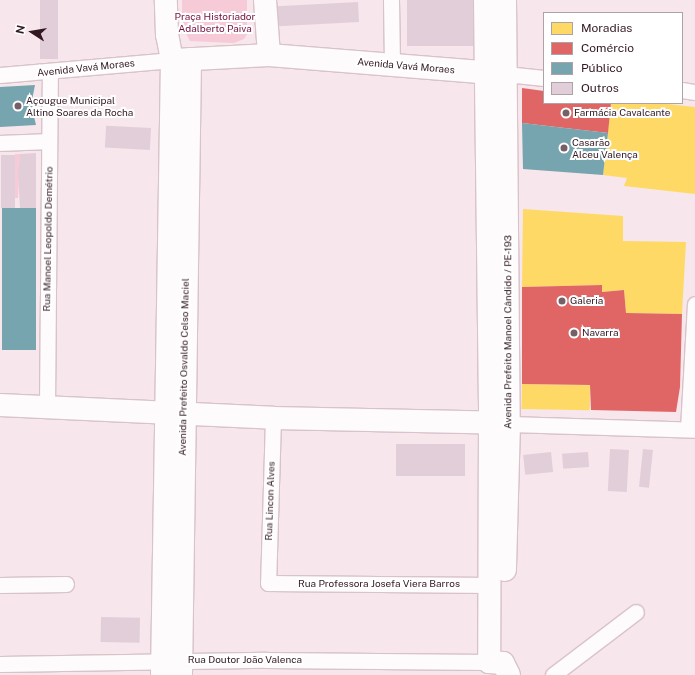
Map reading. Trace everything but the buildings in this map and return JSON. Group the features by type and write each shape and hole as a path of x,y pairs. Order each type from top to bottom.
{"main road":[{"path":"166,0 167,35 181,60 269,55 265,0"},
{"name":"Avenida Prefeito Manoel Cândido / PE-193","path":"485,0 484,72 500,423 491,584 499,670"},
{"name":"Avenida Prefeito Manoel Cândido / PE-193","path":"499,670 500,423 506,74 505,0"},
{"name":"Avenida Vavá Moraes","path":"269,55 506,74"},
{"name":"Avenida Prefeito Osvaldo Celso Maciel","path":"172,668 181,60"},
{"path":"0,404 273,418 500,423"}],"street":[{"path":"391,0 392,65"},
{"name":"Avenida Vavá Moraes","path":"0,75 181,60"},
{"name":"Rua Manoel Leopoldo Demétrio","path":"47,406 50,72"},
{"name":"Avenida Vavá Moraes","path":"506,74 543,78"},
{"path":"683,90 695,92"},
{"path":"0,143 49,141"},
{"path":"500,423 692,429 695,304"},
{"name":"Rua Lincon Alves","path":"268,583 273,418"},
{"name":"Rua Professora Josefa Viera Barros","path":"268,583 491,584"},
{"path":"0,585 66,584"},
{"path":"552,675 636,612"},
{"name":"Rua Doutor João Valenca","path":"0,664 172,668 499,670"}],"green space":[{"name":"Praça Historiador Adalberto Paiva","path":"182,0 247,0 247,34 244,39 234,43 190,41 182,26"},
{"path":"15,154 20,154 18,198 15,198"}],"place":[{"name":"Açougue Municipal Altino Soares da Rocha","path":"18,106"},
{"name":"Farmácia Cavalcante","path":"566,113"},
{"name":"Casarão Alceu Valença","path":"564,148"},
{"name":"Galeria","path":"562,301"},
{"name":"Navarra","path":"574,333"}]}
